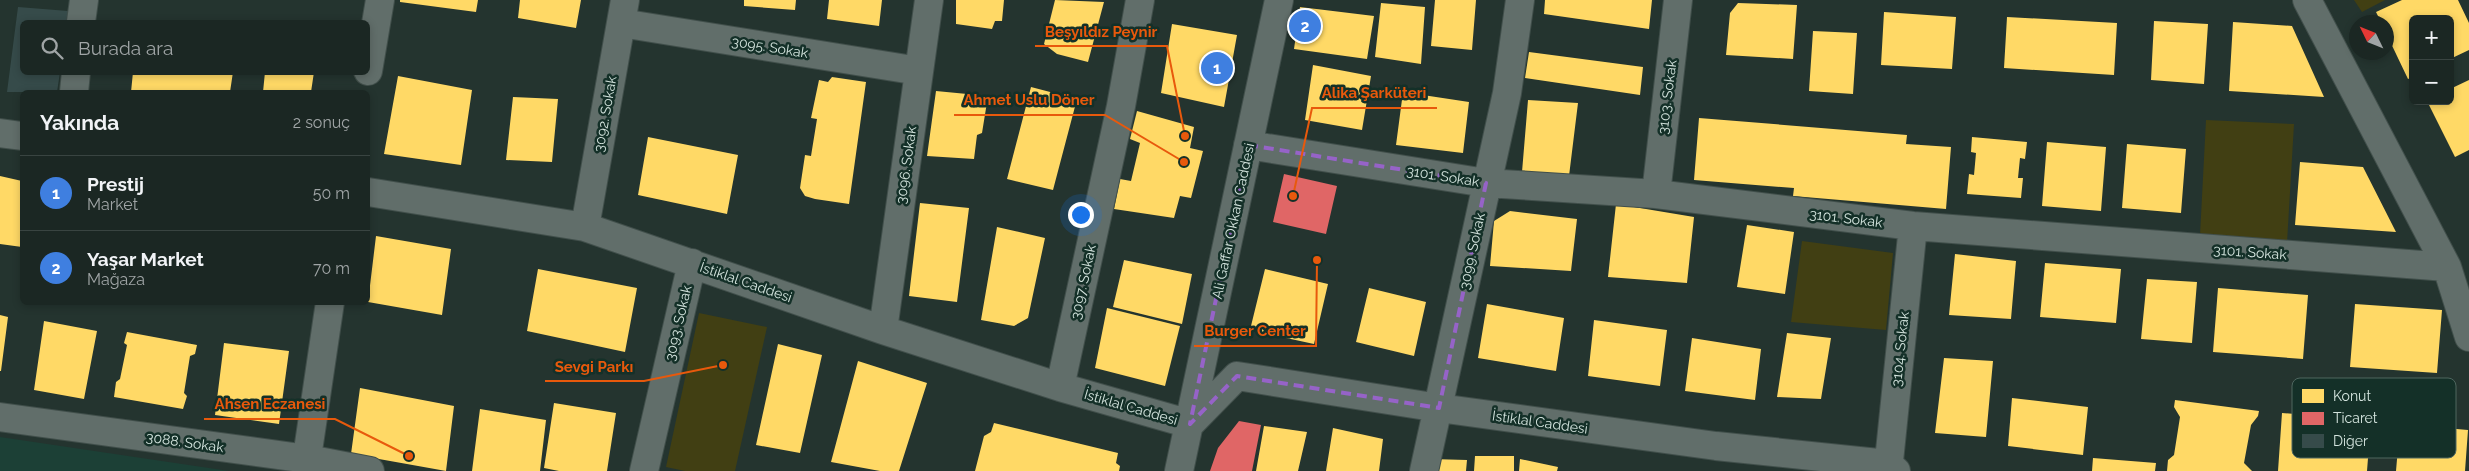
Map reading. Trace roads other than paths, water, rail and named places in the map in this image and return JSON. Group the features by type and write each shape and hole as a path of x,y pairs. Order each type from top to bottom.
{"street":[{"path":"81,20 84,0"},
{"path":"370,55 380,0"},
{"name":"3096. Sokak","path":"883,330 929,0"},
{"name":"3097. Sokak","path":"1060,387 1121,106 1140,0"},
{"name":"Ali Gaffar Okkan Caddesi","path":"1179,471 1279,0"},
{"name":"3099. Sokak","path":"1424,471 1507,92 1520,0"},
{"name":"3103. Sokak","path":"1656,194 1678,0"},
{"path":"2307,0 2446,268 2469,337"},
{"name":"3095. Sokak","path":"623,11 919,71"},
{"name":"3092. Sokak","path":"586,228 623,11"},
{"path":"74,90 76,75"},
{"path":"364,90 367,75"},
{"path":"0,133 20,136"},
{"name":"3101. Sokak","path":"1248,145 1486,183 1656,194 1913,226 2446,268"},
{"name":"İstiklal Caddesi","path":"370,192 586,228 883,330 1060,387 1190,424 1237,376 1439,408 1891,469"},
{"name":"3104. Sokak","path":"1891,469 1913,226"},
{"name":"3093. Sokak","path":"644,471 692,263"},
{"path":"307,465 330,305"},
{"name":"3088. Sokak","path":"0,417 307,465 370,471"}],"place":[{"name":"Yaşar Market","path":"1305,26"},
{"name":"Prestij","path":"1217,68"},
{"name":"Beşyıldız Peynir","path":"1185,136"},
{"name":"Ahmet Uslu Döner","path":"1184,162"},
{"name":"Alika Şarküteri","path":"1293,196"},
{"name":"Burger Center","path":"1317,260"},
{"name":"Sevgi Parkı","path":"723,365"},
{"name":"Ahsen Eczanesi","path":"409,456"}]}
